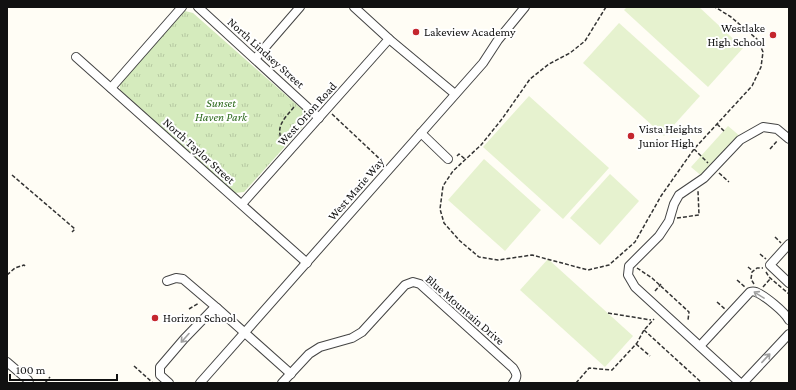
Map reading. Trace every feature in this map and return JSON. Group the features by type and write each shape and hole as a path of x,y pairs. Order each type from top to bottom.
{"street":[{"path":"111,88 182,7"},
{"name":"North Lindsey Street","path":"198,7 319,118"},
{"path":"255,59 300,7"},
{"path":"354,7 454,94"},
{"name":"West Marie Way","path":"200,383 483,63 498,40 525,7"},
{"name":"West Orion Road","path":"242,204 389,39"},
{"name":"North Taylor Street","path":"76,56 307,263"},
{"path":"786,137 777,129 763,127 740,140 716,171 679,195 674,204 669,220 659,236 629,266 628,275 636,287 742,383 789,334"},
{"path":"420,133 448,159"},
{"path":"786,244 770,265 789,283"},
{"path":"167,281 176,278 183,279 291,374"},
{"name":"Blue Mountain Drive","path":"282,383 309,354 320,347 352,338 362,332 405,285 413,282 420,284 513,368 517,373 515,379"},
{"path":"700,346 750,292 755,291 783,313 789,320"},
{"path":"168,383 160,374 160,367 199,323 212,310 217,308"},
{"path":"7,362 28,380 29,383"}],"path":[{"path":"606,7 585,41 570,53 549,64 530,78 502,119 481,144 453,171 442,186 440,209 444,223 460,241 479,257 498,260 532,255 588,270 609,265 635,242 661,196 694,149 752,86 761,67 763,52 758,40 731,17 715,7"},
{"path":"283,142 279,134 279,127 281,122 294,107"},
{"path":"332,113 382,162"},
{"path":"717,124 724,131"},
{"path":"770,149 786,137"},
{"path":"694,149 729,182"},
{"path":"457,156 459,154 465,159"},
{"path":"12,175 75,229 72,232"},
{"path":"669,220 699,215 698,182"},
{"path":"775,237 786,244"},
{"path":"760,254 768,261"},
{"path":"7,275 15,268 25,266"},
{"path":"636,266 652,278 689,312 688,320"},
{"path":"748,267 753,271"},
{"path":"770,278 762,288 753,284 751,279 753,271 757,268 764,268 770,278 789,294"},
{"path":"737,280 745,287"},
{"path":"655,291 660,285"},
{"path":"189,310 202,301"},
{"path":"717,302 725,309"},
{"path":"576,383 589,368 612,370 636,344 644,330 653,320 608,313"},
{"path":"644,330 702,383"},
{"path":"636,344 650,356"},
{"path":"134,366 153,383"},
{"path":"45,383 50,377"}],"green space":[{"path":"627,7 699,7 743,48 708,87 624,10"},
{"name":"Sunset Haven Park","path":"185,11 193,13 305,112 308,120 244,192 235,193 231,191 120,90 120,83"},
{"path":"619,23 700,96 664,136 583,63"},
{"path":"529,96 609,168 563,219 483,147"},
{"path":"728,126 741,137 704,178 691,167"},
{"path":"484,159 541,210 505,251 448,200"},
{"path":"610,174 639,201 600,245 570,218"},
{"path":"548,259 633,336 605,367 520,290"}],"place":[{"name":"Lakeview Academy","path":"416,32"},
{"name":"Westlake High School","path":"773,35"},
{"name":"Vista Heights Junior High","path":"631,136"},
{"name":"Horizon School","path":"155,318"}]}
